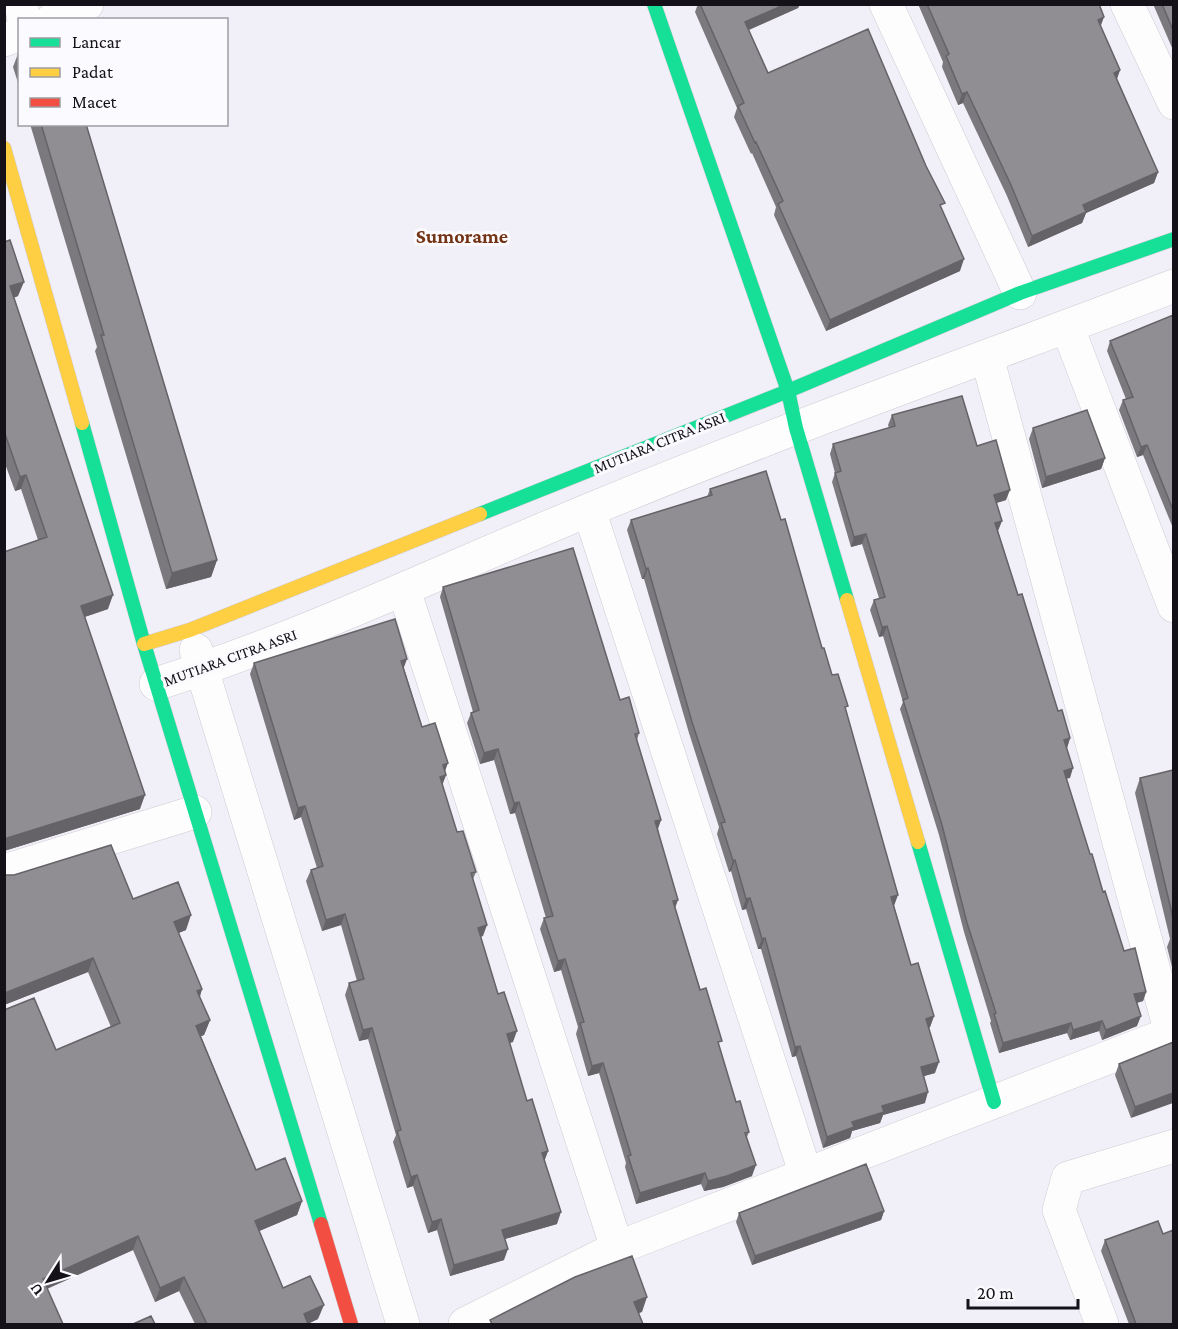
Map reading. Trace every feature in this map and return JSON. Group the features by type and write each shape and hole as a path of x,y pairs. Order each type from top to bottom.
{"street":[{"path":"56,18 87,4"},
{"path":"654,4 788,391 796,428 994,1102"},
{"path":"886,4 1020,293"},
{"path":"1127,4 1173,103"},
{"path":"4,148 144,644 351,1324"},
{"name":"MUTIARA CITRA ASRI","path":"144,644 190,630 788,391 1020,293 1173,239"},
{"name":"MUTIARA CITRA ASRI","path":"156,684 202,670 404,590 589,510 796,428 1173,286"},
{"path":"1067,326 1173,606"},
{"path":"465,1324 617,1248 1172,1033 987,357"},
{"path":"589,510 806,1175"},
{"path":"404,590 617,1248"},
{"path":"190,630 403,1324"},
{"path":"4,871 195,812"},
{"path":"1102,1324 1059,1210 1068,1178 1173,1146"}],"building":[{"path":"700,4 786,4 745,22 768,73 868,29 926,166 945,203 940,205 964,259 830,320 778,204 783,201 738,106 744,103"},
{"path":"927,4 1099,4 1104,17 1098,20 1120,70 1114,73 1158,172 1083,205 1086,212 1032,236 1011,185 967,92 962,94 946,56 949,54"},
{"path":"1162,4 1173,4 1173,30"},
{"path":"42,126 87,126 217,560 172,573 101,335 104,335"},
{"path":"10,240 24,282 10,286 113,595 81,606 145,795 4,839 4,552 47,537 26,475 20,477 4,431 4,242"},
{"path":"1173,315 1173,510 1147,445 1141,447 1123,400 1133,397 1110,341"},
{"path":"962,396 977,446 996,440 1010,490 994,495 1002,521 995,523 1018,595 1022,594 1058,711 1062,710 1070,738 1064,740 1073,768 1064,771 1090,854 1092,854 1103,892 1105,891 1124,951 1135,948 1146,992 1134,994 1141,1016 1106,1030 1102,1021 1073,1030 1071,1023 1003,1043 994,1014 996,1013 967,923 942,825 903,700 908,698 887,626 882,627 874,600 885,597 866,534 854,537 835,473 841,471 833,444 895,426 892,415"},
{"path":"1087,410 1105,458 1046,477 1033,428"},
{"path":"766,471 781,520 785,519 822,648 824,648 832,675 838,674 848,706 845,707 898,895 891,897 911,965 918,963 934,1016 926,1019 939,1062 921,1067 928,1092 882,1106 884,1112 852,1122 854,1127 827,1137 800,1046 795,1047 765,938 762,939 750,898 746,899 735,860 733,861 721,823 725,822 692,722 648,568 646,569 631,520 712,495 710,489"},
{"path":"573,548 620,700 629,697 639,733 635,734 661,820 655,821 678,900 673,901 700,990 706,988 722,1041 718,1042 736,1102 740,1101 749,1132 745,1133 756,1165 708,1181 705,1173 640,1193 603,1063 592,1066 580,1023 584,1022 565,959 558,961 544,918 553,916 519,802 514,803 498,749 484,753 471,713 479,710 443,587"},
{"path":"395,619 407,659 401,661 422,727 435,723 448,763 443,765 446,775 440,777 457,832 463,831 476,872 471,873 487,925 478,928 498,994 504,992 517,1031 507,1034 527,1101 532,1099 548,1151 542,1153 561,1212 502,1230 508,1249 454,1265 441,1219 432,1222 417,1175 411,1177 397,1131 401,1130 372,1028 363,1030 349,983 364,979 345,914 326,920 311,870 323,866 305,806 298,808 254,663"},
{"path":"1173,770 1173,918 1140,778"},
{"path":"111,845 133,899 178,882 191,915 174,922 202,989 197,991 210,1020 196,1026 256,1170 285,1158 302,1201 255,1221 283,1288 310,1276 324,1305 304,1314 308,1324 207,1324 184,1277 160,1288 138,1236 43,1279 63,1324 4,1324 4,1010 34,998 56,1050 120,1023 93,958 5,993 4,875 14,875"},
{"path":"1173,1042 1173,1093 1135,1107 1119,1064"},
{"path":"866,1164 884,1211 755,1256 739,1213"},
{"path":"1158,1221 1163,1234 1173,1230 1173,1324 1136,1324 1105,1240"},
{"path":"632,1256 647,1297 634,1302 643,1324 492,1324 490,1320 575,1277"},
{"path":"151,1316 155,1324 133,1324"}],"traffic: fast":[{"path":"654,4 788,391 796,428 847,600"},
{"path":"480,514 788,391 1020,293 1174,239"},
{"path":"82,423 144,644 321,1224"},
{"path":"918,842 994,1102"}],"traffic: slow":[{"path":"4,148 82,423"},
{"path":"144,644 190,630 480,514"},
{"path":"847,600 918,842"}],"traffic: jam":[{"path":"321,1224 351,1324"}],"district":[{"name":"Sumorame","path":"462,236"}]}
